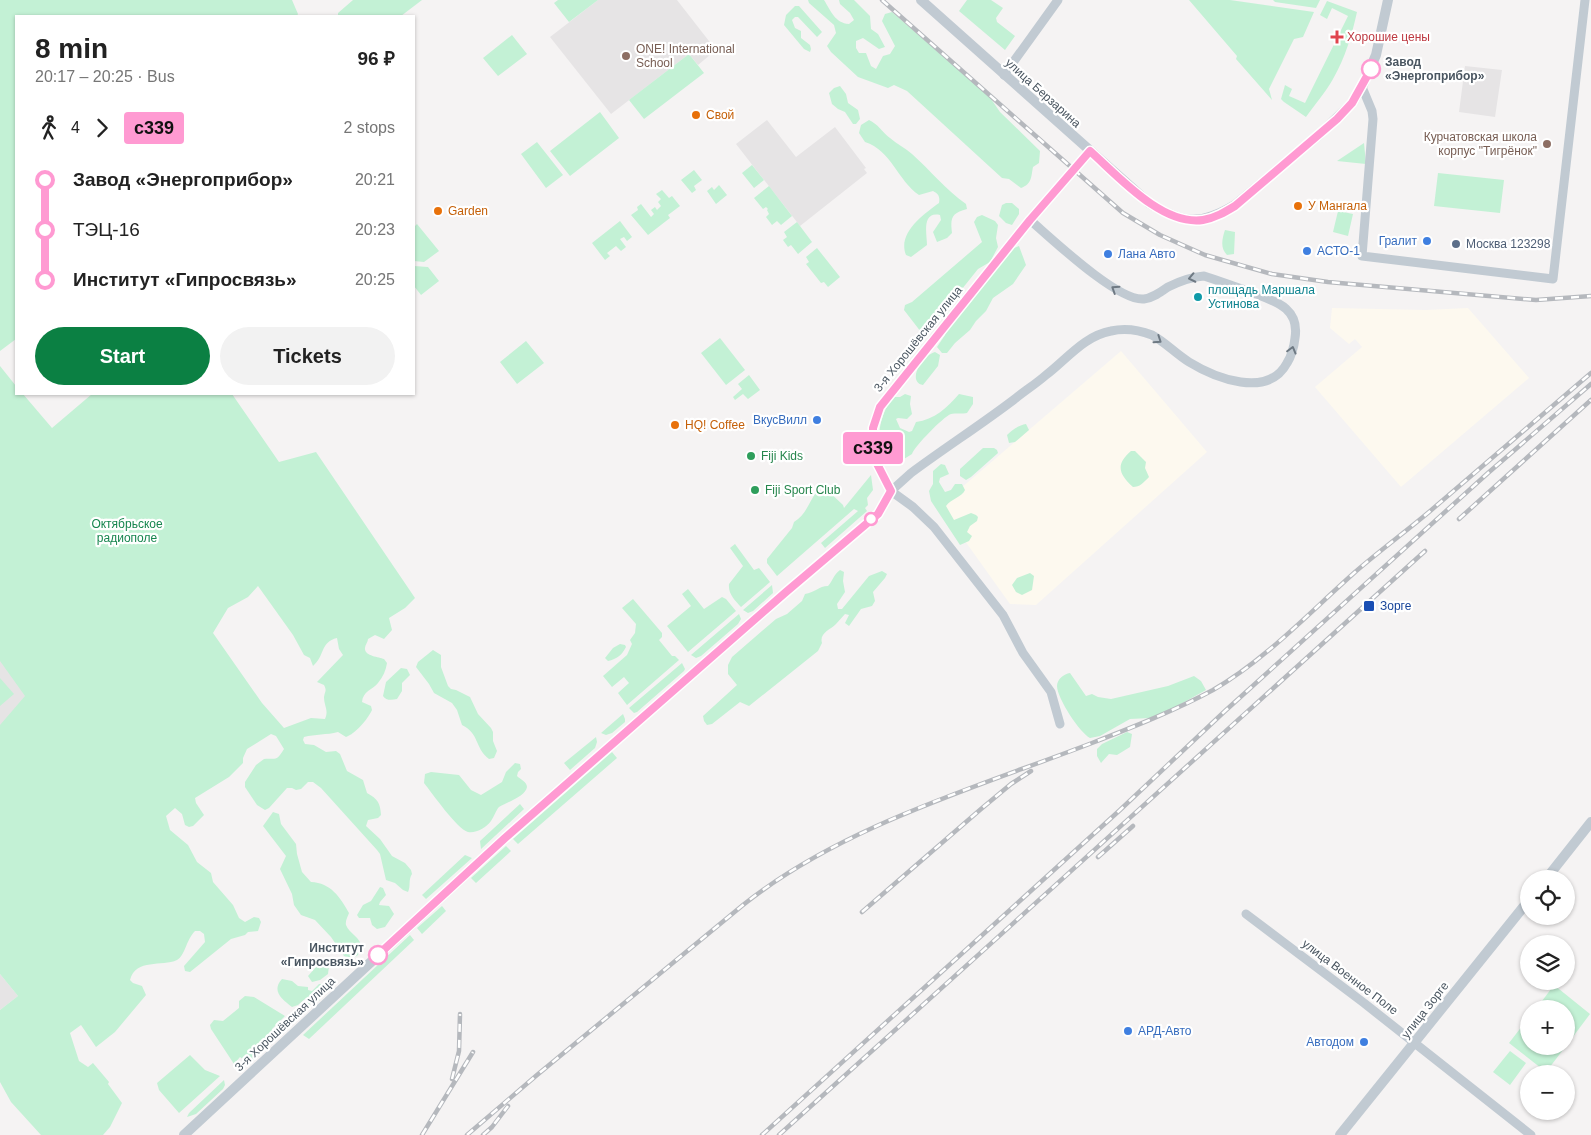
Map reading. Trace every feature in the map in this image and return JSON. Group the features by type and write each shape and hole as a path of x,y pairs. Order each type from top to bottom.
{"street":[{"name":"улица Берзарина","path":"921,0 1149,203 1166,214 1185,220 1203,220 1235,206 1337,119 1352,103 1362,87 1376,55 1388,0"},
{"path":"1004,75 1058,0"},
{"path":"1362,87 1372,111 1373,119 1362,256 1553,279 1585,0"},
{"name":"3-я Хорошёвская улица","path":"184,1135 505,838 878,514 891,491 873,456 873,428 880,407 1030,220 1090,151"},
{"path":"1030,220 1100,279 1121,293 1134,298 1145,299 1182,280 1204,276 1274,300 1293,317 1296,335 1290,358 1284,369 1264,382 1228,379 1205,370 1188,361 1153,336 1128,329 1112,330 1097,335 1083,343 1047,375 911,473 891,491 934,527 1003,615 1023,653 1051,692 1060,724"},
{"path":"1553,870 1591,822"},
{"name":"улица Зорге","path":"1340,1135 1520,911"},
{"name":"улица Военное Поле","path":"1246,914 1415,1042 1531,1135"}],"shaded area":[{"name":"ONE! International School","path":"598,0 677,0 716,50 698,65 689,54 611,114 550,37"},
{"path":"1465,66 1502,70 1495,117 1459,112"},
{"path":"767,120 796,157 835,127 866,168 864,169 867,173 800,226 736,144"},
{"path":"1332,308 1426,310 1468,308 1529,378 1401,487 1315,387 1362,347 1355,339 1349,344 1330,328"},
{"path":"1121,351 1207,452 1036,605 1010,604 940,506"},
{"path":"0,654 49,712 0,750"},
{"path":"0,974 18,996 0,1010"}],"green space":[{"path":"0,0 292,0 298,15 15,15 15,340 0,351"},
{"path":"353,0 422,0 402,15 338,15"},
{"path":"558,0 598,0 569,22 554,3"},
{"path":"808,0 824,0 834,16 844,23 849,24 854,20 850,13 840,4 839,0 854,0 870,16 871,29 878,34 885,47 879,49 863,38 856,41 856,48 859,53 866,53 871,66 876,69 883,56 890,54 895,46 882,21 885,14 892,12 989,96 1000,112 1040,151 1039,163 1033,167 1029,182 1021,188 1009,179 1002,178 907,91 894,85 888,88 858,77 827,46 836,33 834,25"},
{"path":"967,0 991,0 1003,8 996,18 997,22 1015,36 1005,50 959,11"},
{"path":"1189,0 1230,0 1314,12 1303,37 1294,39 1269,89 1272,100 1236,59 1237,56"},
{"path":"1273,0 1320,0 1316,8 1275,2"},
{"path":"1327,1 1357,12 1348,46 1341,63 1327,89 1306,117 1281,99 1285,85 1292,89 1289,96 1305,103 1348,16 1332,8 1327,19 1320,15"},
{"path":"795,6 799,6 822,32 817,37 798,17 792,20 795,28 801,31 801,38 810,45 810,52 804,49 784,25 786,15"},
{"path":"512,35 527,54 498,76 483,58"},
{"path":"689,54 704,73 644,119 629,100"},
{"path":"840,86 846,94 848,103 858,110 860,119 856,124 853,124 845,112 832,104 829,93 834,88"},
{"path":"600,112 619,138 570,176 550,151"},
{"path":"869,120 912,154 966,204 967,209 955,214 952,219 952,233 947,238 937,242 933,232 941,220 940,215 930,217 926,225 927,245 911,257 906,255 905,239 920,218 939,203 939,197 933,191 919,195 905,182 881,152 865,142 859,133 861,125"},
{"path":"537,142 563,175 546,188 521,154"},
{"path":"1364,143 1366,164 1337,161"},
{"path":"752,165 764,180 754,188 742,173"},
{"path":"694,170 702,180 694,186 696,190 692,193 681,180"},
{"path":"1438,173 1504,180 1500,213 1434,206"},
{"path":"719,185 727,195 716,204 707,191 712,187 714,190"},
{"path":"769,186 792,216 781,225 777,221 772,225 766,217 769,214 768,209 766,207 763,209 754,198"},
{"path":"662,190 669,198 672,196 680,206 668,215 670,218 648,235 631,215 638,210 637,207 641,204 651,217 654,214 651,210 655,207 657,210 661,206 658,202 661,199 656,194"},
{"path":"1012,203 1019,209 1019,214 1012,225 1006,223 999,216 1002,205"},
{"path":"1338,211 1353,214 1348,236 1333,232"},
{"path":"982,215 995,221 998,225 996,238 998,247 990,262 978,269 962,289 957,290 926,332 921,332 904,310 905,305 912,302 982,242 974,222 977,217"},
{"path":"620,221 632,237 627,241 624,237 620,239 626,247 621,251 616,246 607,253 610,256 605,260 592,243"},
{"path":"797,222 812,242 798,254 791,245 788,247 783,240 787,237 784,232"},
{"path":"417,224 439,251 424,262 415,261 415,226"},
{"path":"1225,230 1235,232 1234,254 1227,255 1223,249 1222,240"},
{"path":"1019,246 1026,265 1013,284 993,298 986,311 970,330 947,353 942,353 937,347 945,335 947,325 1014,248"},
{"path":"817,248 840,277 828,287 824,282 821,283 806,264 809,262 806,257"},
{"path":"415,266 428,267 439,281 421,295 415,287"},
{"path":"720,338 745,370 726,385 701,353"},
{"path":"526,341 544,363 517,384 500,362"},
{"path":"935,352 940,355 938,366 923,385 916,380 917,371 921,362"},
{"name":"Октябрьское радиополе","path":"0,366 15,385 15,395 24,395 52,428 91,395 233,395 279,462 316,452 415,598 405,608 389,618 392,630 384,639 375,635 368,639 365,651 372,656 384,659 387,663 380,681 363,698 362,702 371,706 372,710 364,722 357,730 346,737 338,732 308,736 304,737 303,740 305,744 314,745 326,752 336,751 340,754 347,771 363,780 367,793 378,802 381,815 378,818 368,820 366,826 380,839 392,856 405,863 411,870 412,874 408,892 395,883 386,880 380,854 321,788 313,782 308,782 301,789 287,788 265,810 257,805 245,787 245,782 256,765 264,759 278,758 284,749 276,736 271,734 247,749 243,763 229,777 195,798 204,815 193,826 185,825 182,814 175,808 166,816 170,830 188,845 197,862 211,873 213,882 233,905 239,918 245,922 254,917 259,918 261,922 258,931 248,932 245,935 231,939 190,972 185,971 184,966 205,942 204,934 200,931 195,931 180,958 171,962 150,964 133,973 130,980 142,986 146,995 115,1032 96,1047 81,1025 70,1033 79,1061 88,1067 93,1063 109,1082 108,1084 122,1103 110,1127 103,1135 41,1135 11,1102 0,1082 0,1010 18,996 0,974 0,725 25,696 0,661","holes":["258,586 293,635 304,655 310,658 313,666 325,646 337,638 339,649 343,655 317,682 324,685 326,691 324,697 327,713 325,719 311,718 284,728 262,703 213,633 228,608 248,597"]},
{"path":"749,375 760,390 748,399 743,394 735,400 733,397 742,389 738,384"},
{"path":"905,394 911,396 912,414 907,419 896,419 900,428 909,432 912,431 916,422 929,419 940,412 959,394 973,397 973,404 967,413 947,416 912,454 896,464 887,459 883,454 880,448 879,432 883,416 890,402 894,397 900,397"},
{"path":"1026,424 1029,430 1015,442 1009,443 1007,435 1021,425"},
{"path":"983,448 994,448 998,453 971,477 966,480 960,476 960,469"},
{"path":"1131,451 1135,451 1146,462 1145,468 1149,477 1135,487 1128,482 1121,469 1123,461"},
{"path":"941,464 945,465 949,474 940,478 939,482 945,492 951,490 955,484 962,484 965,490 946,506 954,520 971,513 978,517 977,521 970,526 967,532 972,536 969,541 960,545 931,501 929,491 933,484 933,471"},
{"path":"871,475 873,490 867,498 868,505 865,508 867,511 825,548 821,543 858,511 854,509 777,576 767,563 767,559 792,528 794,522 804,512 817,491 826,489 844,508"},
{"path":"735,544 754,570 759,568 770,582 741,607 732,597 729,588 729,584 743,566 730,548"},
{"path":"840,570 844,572 845,592 837,604 838,609 842,609 869,576 882,571 887,574 873,592 875,601 872,606 861,609 849,626 845,623 849,615 845,614 824,634 818,651 749,706 740,702 712,724 707,725 703,716 737,685 728,674 728,665 732,657 776,619 787,614 802,601 805,594 828,586"},
{"path":"1030,573 1034,576 1032,590 1022,595 1016,592 1012,585 1017,578"},
{"path":"772,585 773,593 753,611 748,613 743,610"},
{"path":"688,589 704,609 722,597 736,611 688,652 667,626 691,606 682,594"},
{"path":"633,599 662,633 662,637 659,640 672,656 679,660 627,705 618,693 629,683 624,677 612,687 603,676 627,655 632,644 630,640 635,633 636,624 622,608"},
{"path":"739,614 741,619 738,624 701,656 696,658 691,655"},
{"path":"620,644 626,647 623,652 617,658 608,661 605,658 613,648"},
{"path":"433,650 441,655 441,667 448,686 470,697 478,714 491,728 497,751 494,758 489,759 484,754 472,732 462,725 457,710 452,703 434,693 416,667 418,662"},
{"path":"682,663 684,671 637,712 634,713 629,708"},
{"path":"401,668 407,669 410,675 402,683 402,691 397,699 386,699 383,696 386,682"},
{"path":"1070,673 1086,696 1092,694 1111,699 1168,686 1194,676 1201,681 1206,690 1170,710 1150,718 1130,719 1100,736 1090,738 1075,723 1058,691 1057,683 1063,676"},
{"path":"0,678 14,694 0,706"},
{"path":"623,714 625,722 612,733 606,735 601,733"},
{"path":"1127,732 1132,734 1130,747 1117,755 1109,754 1101,763 1097,756 1097,749 1102,744"},
{"path":"596,737 595,748 570,770 564,763"},
{"path":"612,752 617,758 518,844 513,839"},
{"path":"515,763 520,764 521,769 517,776 526,784 526,790 520,796 499,807 484,828 474,832 468,832 463,829 424,783 425,774 431,772 459,775 471,790 481,795 502,782 506,772"},
{"path":"520,804 524,809 481,849 480,841"},
{"path":"273,812 279,814 281,824 296,844 302,872 311,882 329,888 346,907 349,913 346,925 358,939 361,946 357,956 350,958 344,956 331,937 315,920 301,915 294,905 292,894 280,869 286,856 263,826"},
{"path":"506,846 511,851 476,883 471,878"},
{"path":"465,855 472,858 426,899 422,895"},
{"path":"380,887 383,888 386,895 379,905 389,906 394,914 385,927 377,929 372,925 370,918 359,918 357,915 363,905 371,901"},
{"path":"442,906 446,911 422,934 417,928"},
{"path":"410,935 414,940 309,1039 303,1035"},
{"path":"324,963 329,966 328,974 320,980 312,982 308,976 317,966"},
{"path":"332,977 334,984 323,994 319,1001 298,1010 309,999 306,998 298,1005 292,1007 282,998 278,991 279,983 282,979 292,981 298,986 308,987 308,990 312,991 319,984 325,984"},
{"path":"1550,990 1560,990 1573,1000 1543,1000"},
{"path":"245,996 254,997 285,1016 272,1029 271,1035 288,1020 289,1023 286,1029 248,1065 238,1067 244,1060 240,1057 234,1064 210,1025 214,1020 223,1021 239,1008 239,1001"},
{"path":"1575,1002 1590,1014 1575,1034"},
{"path":"1520,1029 1520,1052 1509,1043"},
{"path":"1510,1051 1526,1063 1520,1065 1520,1071 1510,1085 1493,1072"},
{"path":"190,1055 205,1070 220,1076 179,1113 159,1090 157,1083"},
{"path":"1524,1055 1559,1055 1551,1065 1537,1065"},
{"path":"224,1080 225,1085 223,1089 196,1114 187,1117 189,1113"}],"railway":[{"path":"882,0 1123,213 1160,235 1205,255 1272,274 1328,282 1536,300 1591,296"},
{"path":"467,1135 743,905 782,877 823,853 911,811 1138,725 1198,698 1232,678 1269,650 1354,573 1429,512 1591,373"},
{"path":"762,1135 1120,810 1225,711 1488,473 1591,384"},
{"path":"1459,519 1591,400"},
{"path":"779,1135 1425,551"},
{"path":"862,912 981,809 1011,784 1031,771"},
{"path":"1098,857 1133,826"},
{"path":"452,1079 459,1051 460,1014"},
{"path":"422,1135 473,1052"},
{"path":"483,1135 492,1127 508,1106"}],"bus line":[{"name":"с339","path":"378,955 505,838 608,747 878,514 891,491 873,456 874,421 880,407 983,277 1090,151 1149,203 1166,214 1185,220 1203,220 1235,206 1337,119 1352,103 1371,69"}],"place":[{"name":"Хорошие цены","path":"1337,37"},
{"name":"ONE! International School","path":"626,56"},
{"name":"Завод «Энергоприбор»","path":"1371,69"},
{"name":"Свой","path":"696,115"},
{"name":"Курчатовская школа корпус \"Тигрёнок\"","path":"1547,144"},
{"name":"У Мангала","path":"1298,206"},
{"name":"Garden","path":"438,211"},
{"name":"Гралит","path":"1427,241"},
{"name":"Москва 123298","path":"1456,244"},
{"name":"АСТО-1","path":"1307,251"},
{"name":"Лана Авто","path":"1108,254"},
{"name":"площадь Маршала Устинова","path":"1198,297"},
{"name":"ВкусВилл","path":"817,420"},
{"name":"HQ! Coffee","path":"675,425"},
{"name":"Fiji Kids","path":"751,456"},
{"name":"Fiji Sport Club","path":"755,490"},
{"name":"Зорге","path":"1369,606"},
{"name":"Институт «Гипросвязь»","path":"378,955"},
{"name":"АРД-Авто","path":"1128,1031"},
{"name":"Автодом","path":"1364,1042"}]}
